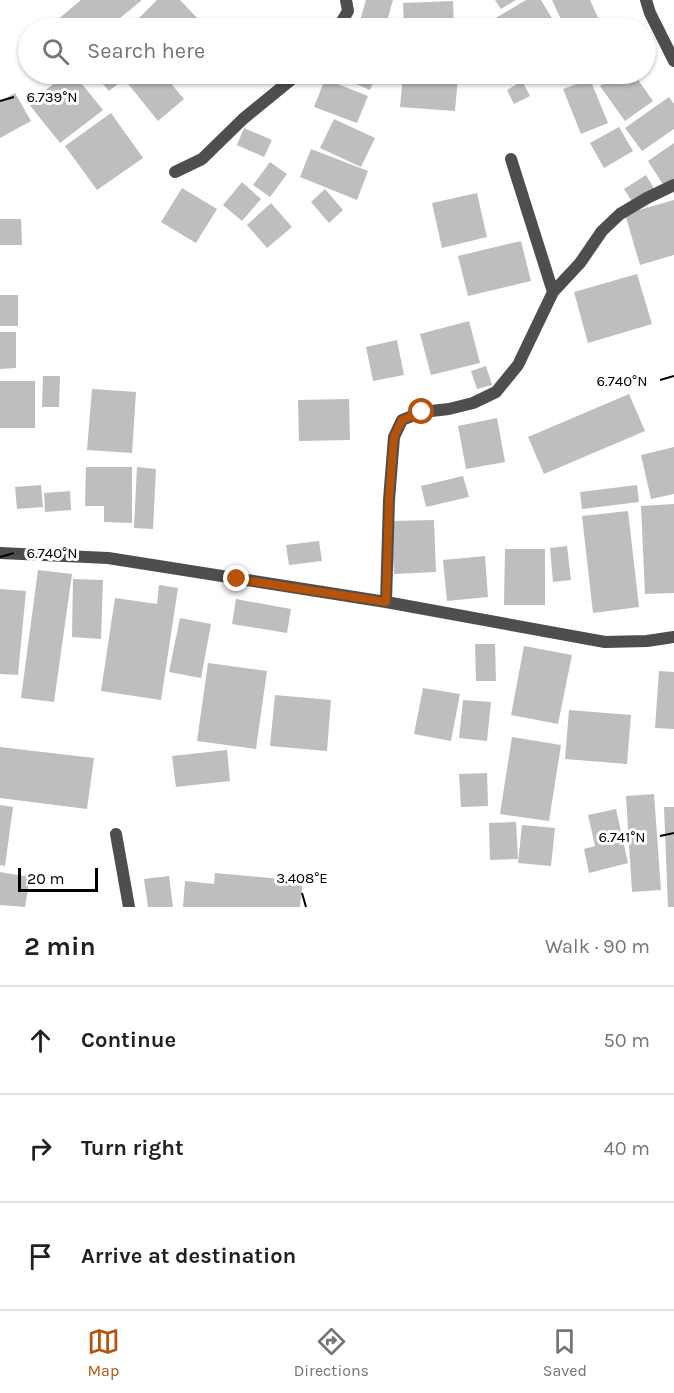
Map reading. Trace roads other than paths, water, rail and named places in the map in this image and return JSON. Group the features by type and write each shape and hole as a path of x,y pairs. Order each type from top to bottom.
{"street":[{"path":"344,18 348,11 346,0"},
{"path":"646,0 653,18"},
{"path":"656,25 674,60"},
{"path":"175,172 202,159 243,119 286,84"},
{"path":"511,159 553,292"},
{"path":"386,602 390,479 394,437 402,420 422,412 473,403 496,392 518,365 553,292 580,263 602,231 620,214 674,185"},
{"path":"0,553 108,558 386,602 605,642 647,641 674,637"},
{"path":"117,834 129,907"}]}
